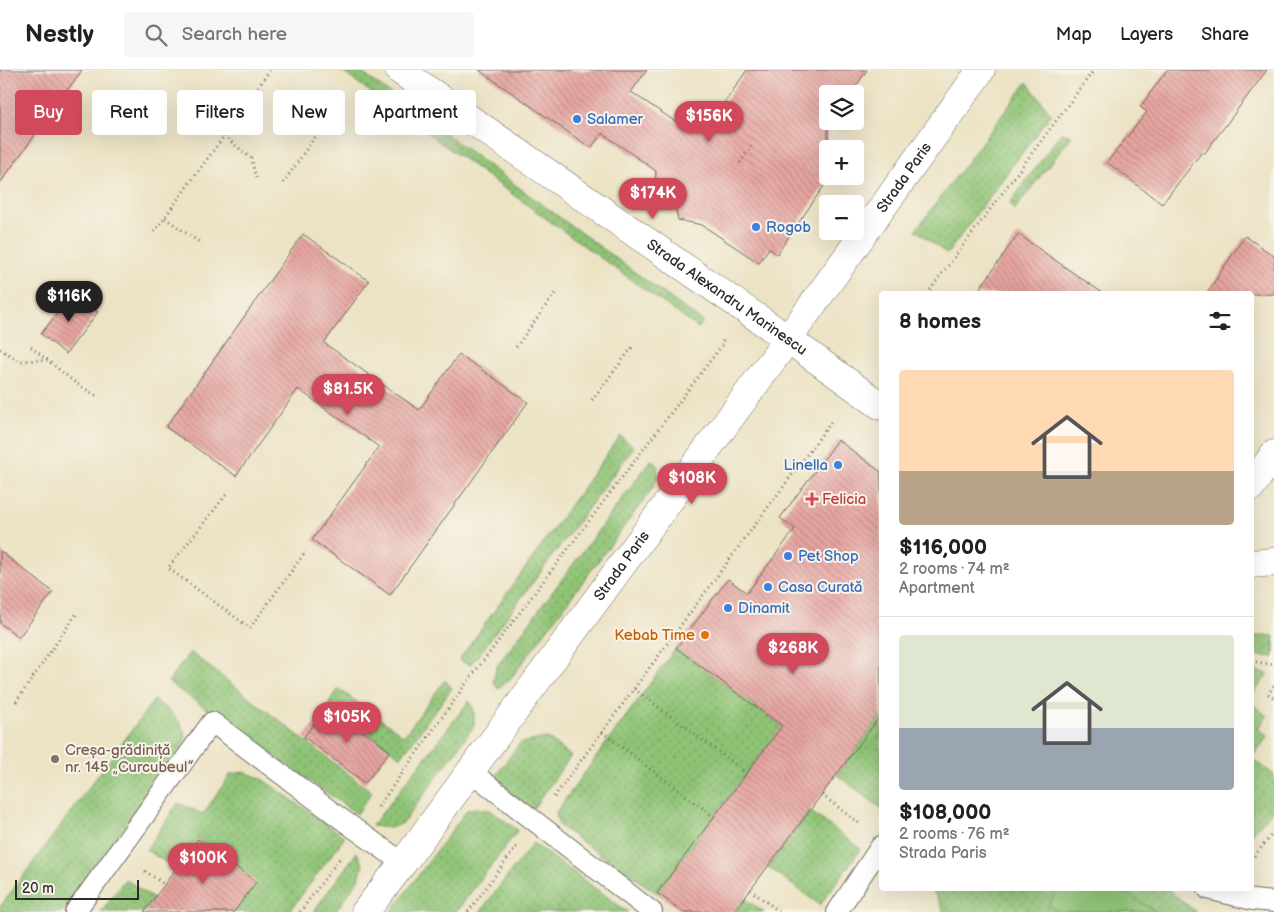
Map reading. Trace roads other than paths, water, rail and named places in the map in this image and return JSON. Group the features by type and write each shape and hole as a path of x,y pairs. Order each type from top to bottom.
{"street":[{"name":"Strada Alexandru Marinescu","path":"400,70 788,339 879,405"},
{"name":"Strada Paris","path":"365,912 788,339 981,70"},
{"path":"1254,483 1274,454"},
{"path":"1254,564 1274,562"}],"lane":[{"path":"75,912 212,722 403,863"},
{"path":"470,771 652,912"},
{"path":"846,909 879,850"},
{"path":"1216,891 1253,900 1274,902"}],"place":[{"name":"Salamer","path":"577,119"},
{"name":"Rogob","path":"756,227"},
{"name":"Linella","path":"838,465"},
{"name":"Felicia","path":"812,499"},
{"name":"Pet Shop","path":"788,556"},
{"name":"Casa Curată","path":"768,587"},
{"name":"Dinamit","path":"728,608"},
{"name":"Kebab Time","path":"705,635"},
{"name":"Creșa-grădiniță nr. 145 „Curcubeul”","path":"55,759"}]}
